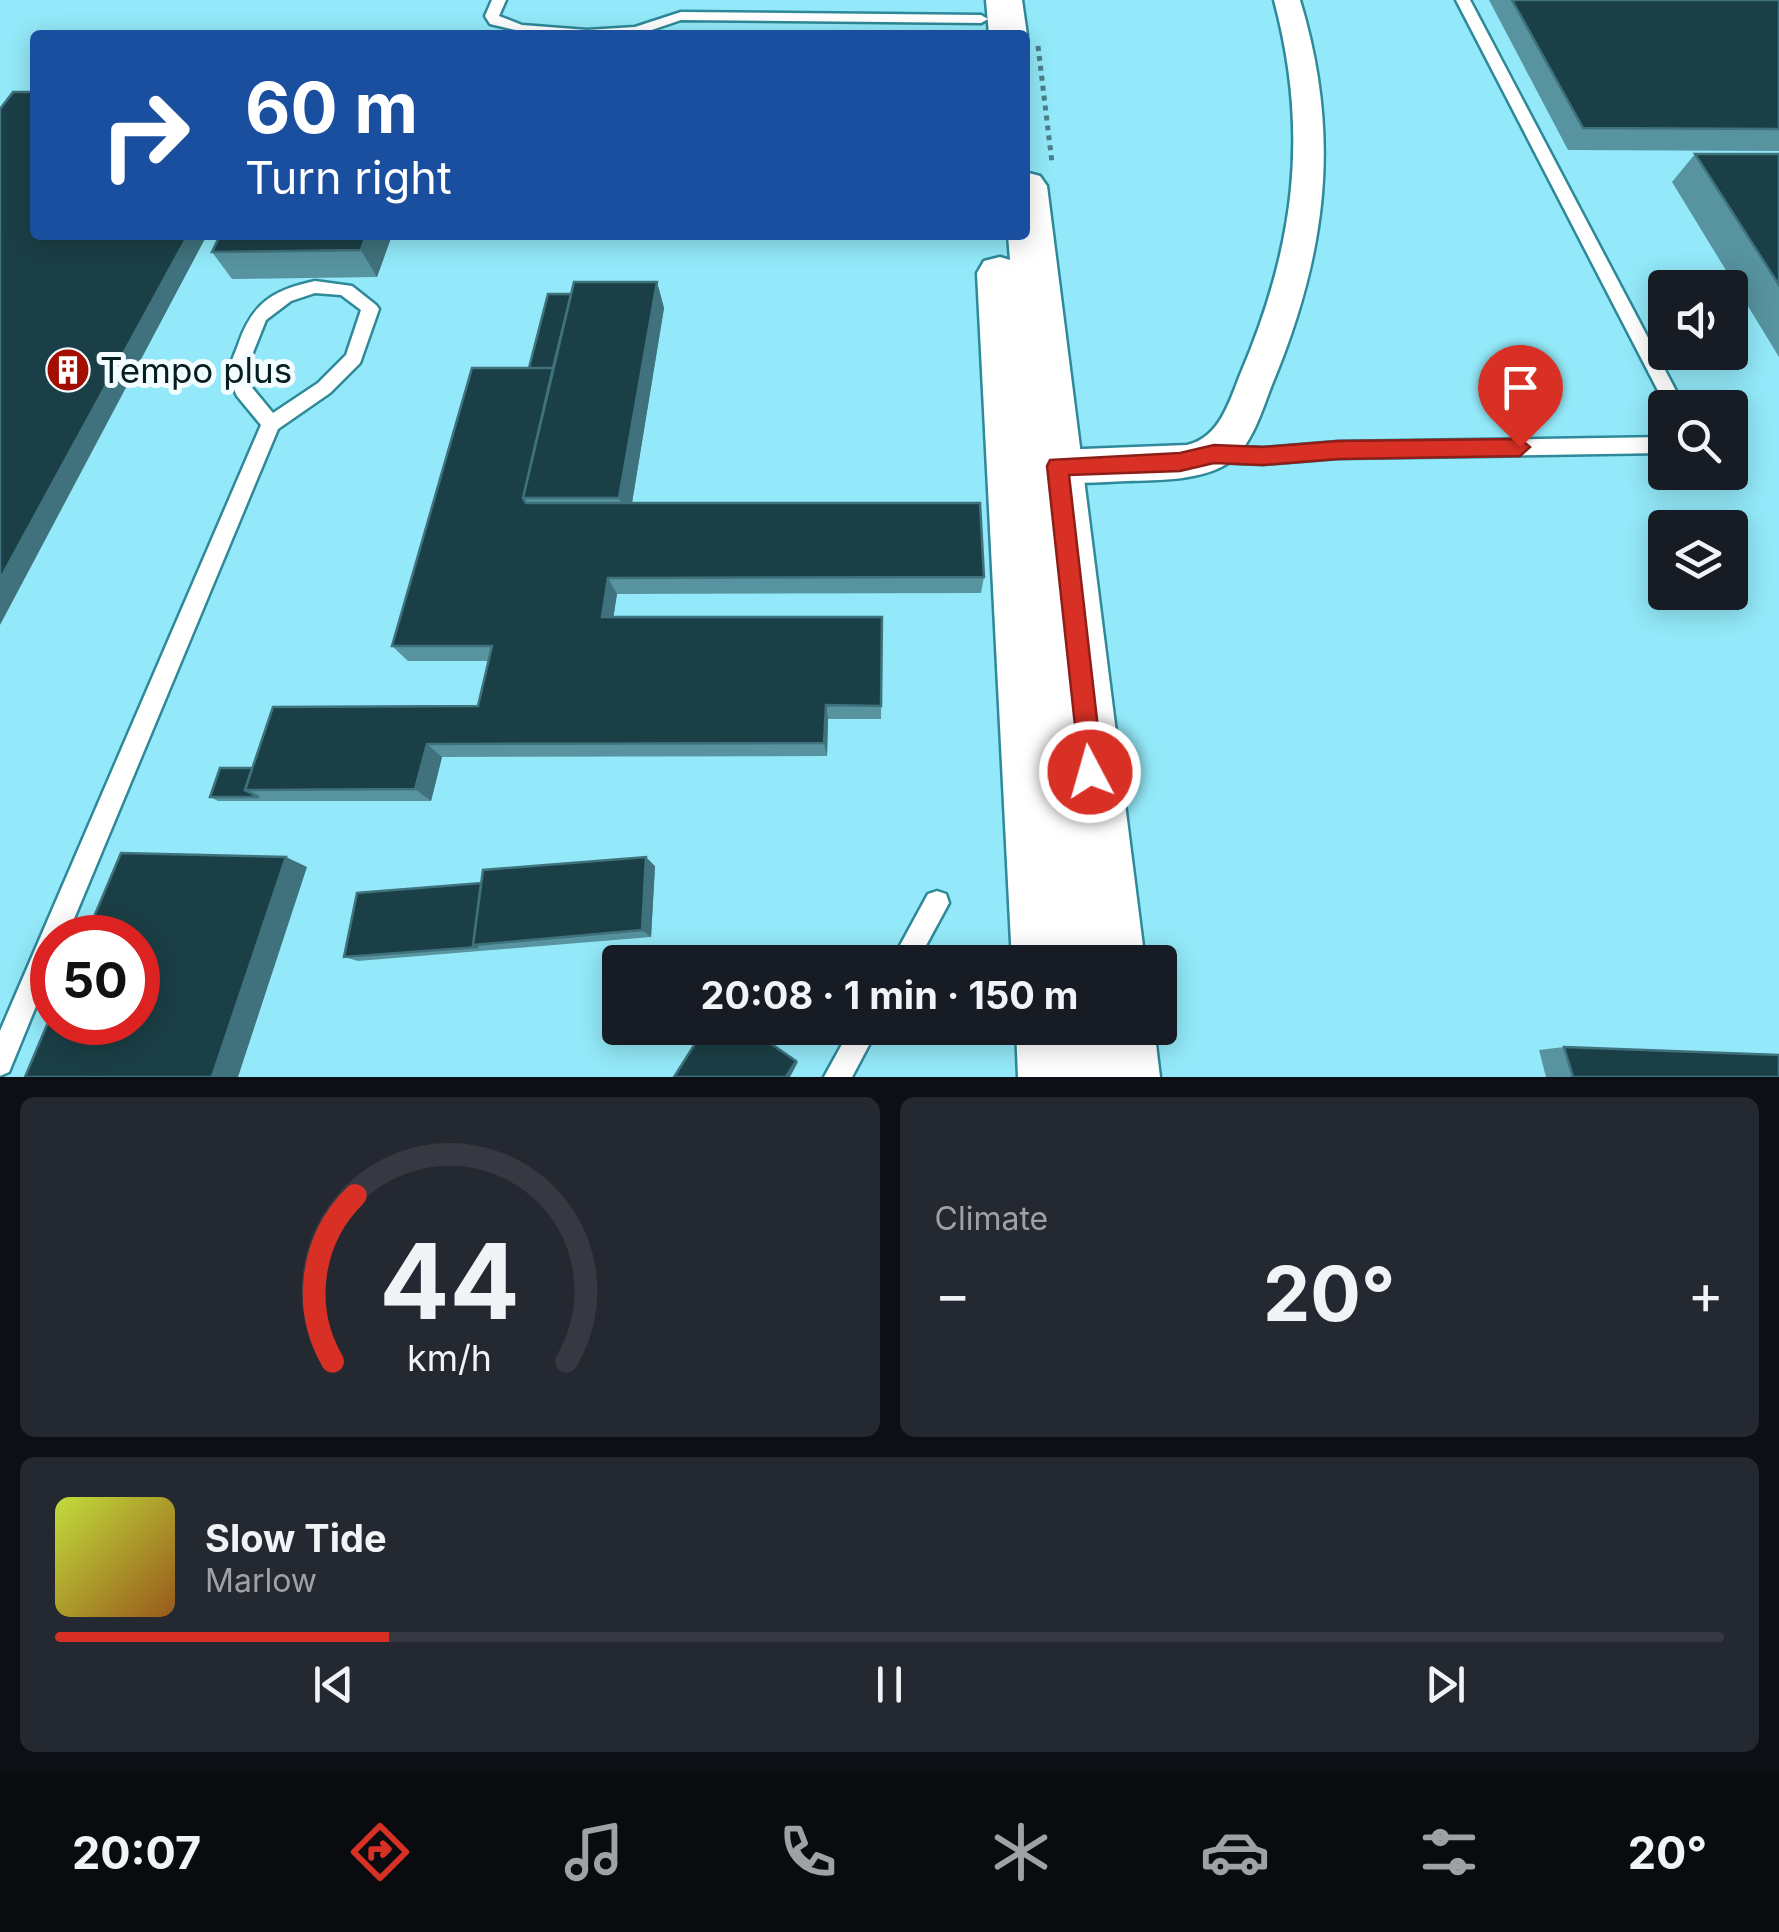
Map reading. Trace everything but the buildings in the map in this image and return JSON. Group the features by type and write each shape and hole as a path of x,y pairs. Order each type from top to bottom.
{"main road":[{"path":"1030,228 1109,945"},
{"path":"997,240 1047,945"},
{"path":"1053,1045 1055,1077"},
{"path":"1120,1045 1123,1077"}],"street":[{"path":"1058,466 1180,462 1214,454 1233,431 1273,343 1303,240 1310,158 1308,75 1286,0"}],"lane":[{"path":"499,0 492,16 496,22 523,30"},
{"path":"1463,0 1667,390"},
{"path":"636,30 666,17 681,16 991,18"},
{"path":"63,915 271,424 324,388 354,358 370,309 356,295 334,288 307,288 284,297 257,318 237,370 239,384 271,424"},
{"path":"1214,454 1648,445"},
{"path":"913,945 937,903"},
{"path":"0,1063 30,992"},
{"path":"837,1077 855,1045"}],"place":[{"name":"Tempo plus","path":"68,370"}],"route":[{"path":"1090,772 1058,466 1180,462 1214,454 1263,456 1338,450 1520,447"}]}
